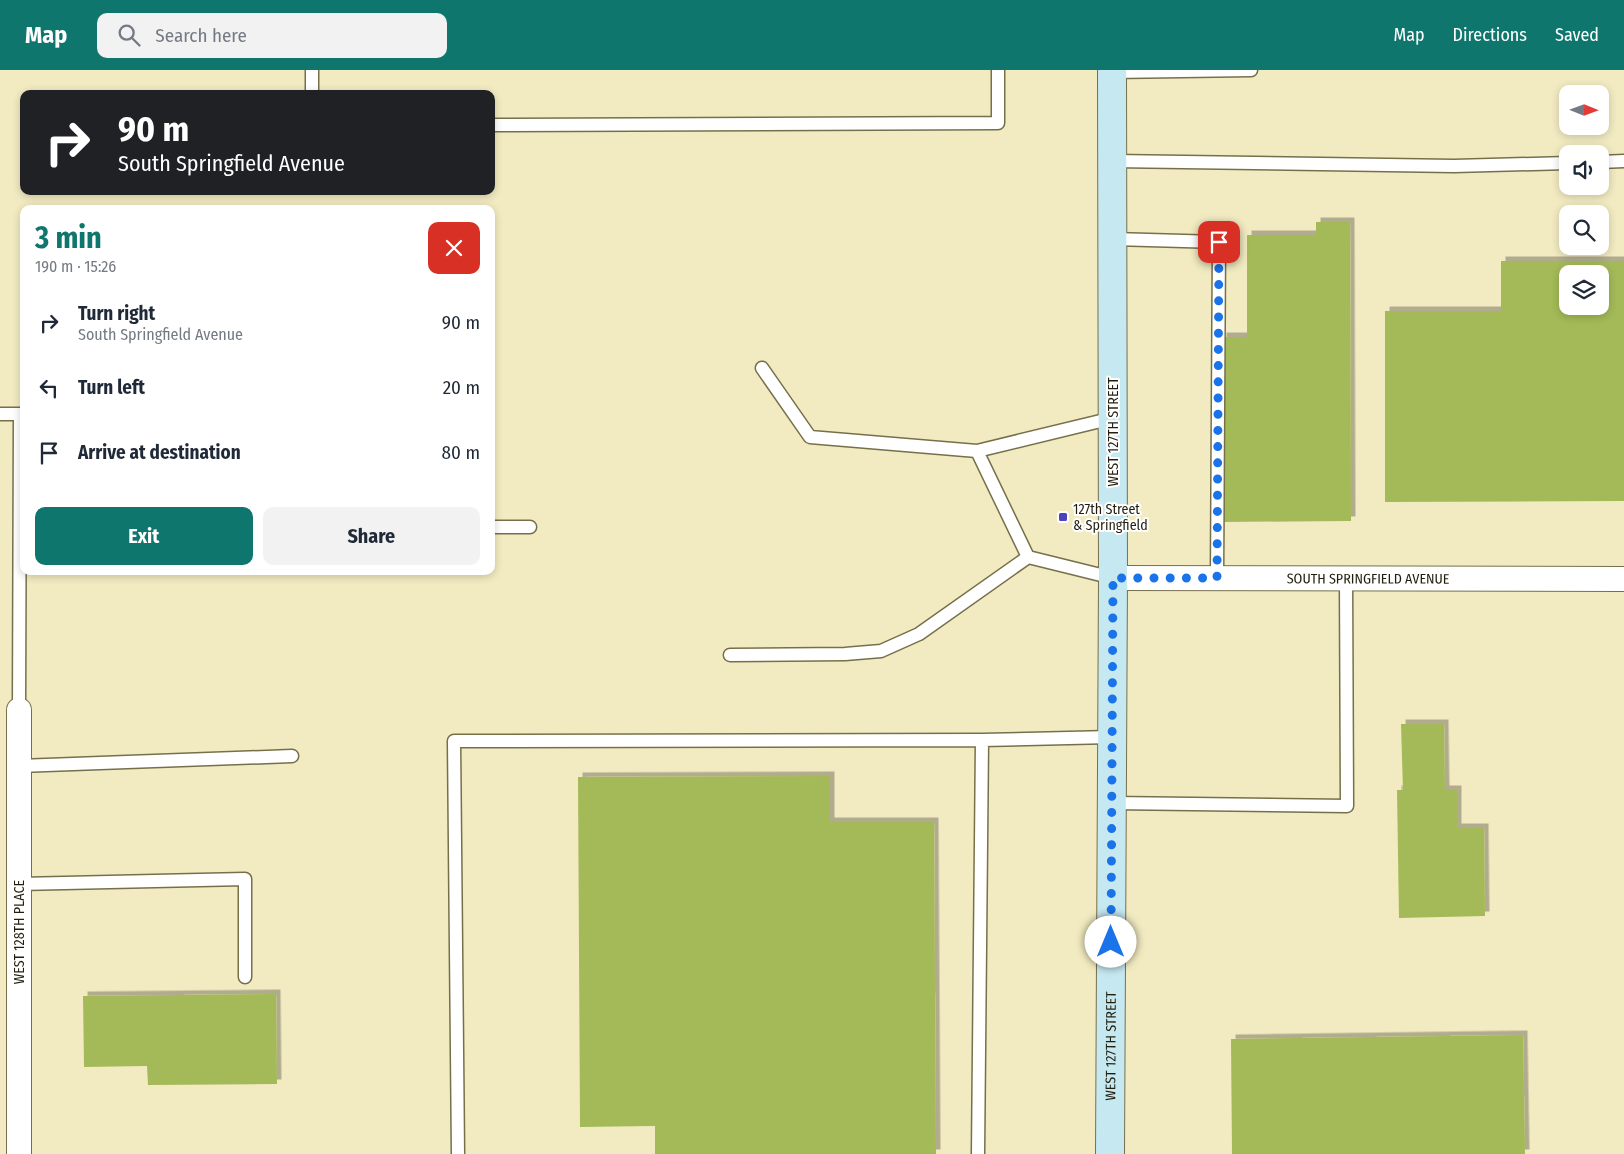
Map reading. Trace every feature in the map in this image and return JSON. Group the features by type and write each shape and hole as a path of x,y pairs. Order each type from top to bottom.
{"main road":[{"name":"WEST 127TH STREET","path":"1110,1154 1113,578 1112,71"}],"street":[{"name":"SOUTH SPRINGFIELD AVENUE","path":"1113,578 1624,579"},
{"name":"WEST 128TH PLACE","path":"19,710 20,1154"}],"lane":[{"path":"312,70 312,90"},
{"path":"495,125 998,123 998,70"},
{"path":"1112,71 1251,70"},
{"path":"1113,161 1454,166 1559,163"},
{"path":"1609,162 1624,161"},
{"path":"1113,240 1219,242 1217,578"},
{"path":"762,368 810,437 977,451 1113,418"},
{"path":"0,414 20,414"},
{"path":"977,451 1028,557"},
{"path":"495,527 530,528"},
{"path":"730,655 845,654 881,651 920,634 1028,557 1113,578"},
{"path":"19,710 21,575"},
{"path":"1112,803 1347,806 1346,579"},
{"path":"458,1154 454,741 982,740 1112,737"},
{"path":"978,1154 982,740"},
{"path":"19,766 292,756"},
{"path":"19,884 245,879 245,978"}],"building":[{"path":"1316,222 1350,222 1351,521 1223,522 1222,337 1247,337 1247,235 1316,235"},
{"path":"1501,261 1624,261 1624,501 1385,502 1385,311 1501,311"},
{"path":"1401,724 1444,724 1445,790 1457,790 1457,828 1484,828 1485,916 1399,918 1397,790 1403,790"},
{"path":"830,776 830,822 934,822 936,1154 655,1154 655,1126 580,1127 578,777"},
{"path":"276,994 277,1084 148,1085 147,1066 84,1067 83,996"},
{"path":"1523,1035 1525,1154 1232,1154 1231,1039"}],"place":[{"name":"127th Street & Springfield","path":"1063,517"}],"route":[{"path":"1111,942 1113,578 1217,578 1219,242"}]}
